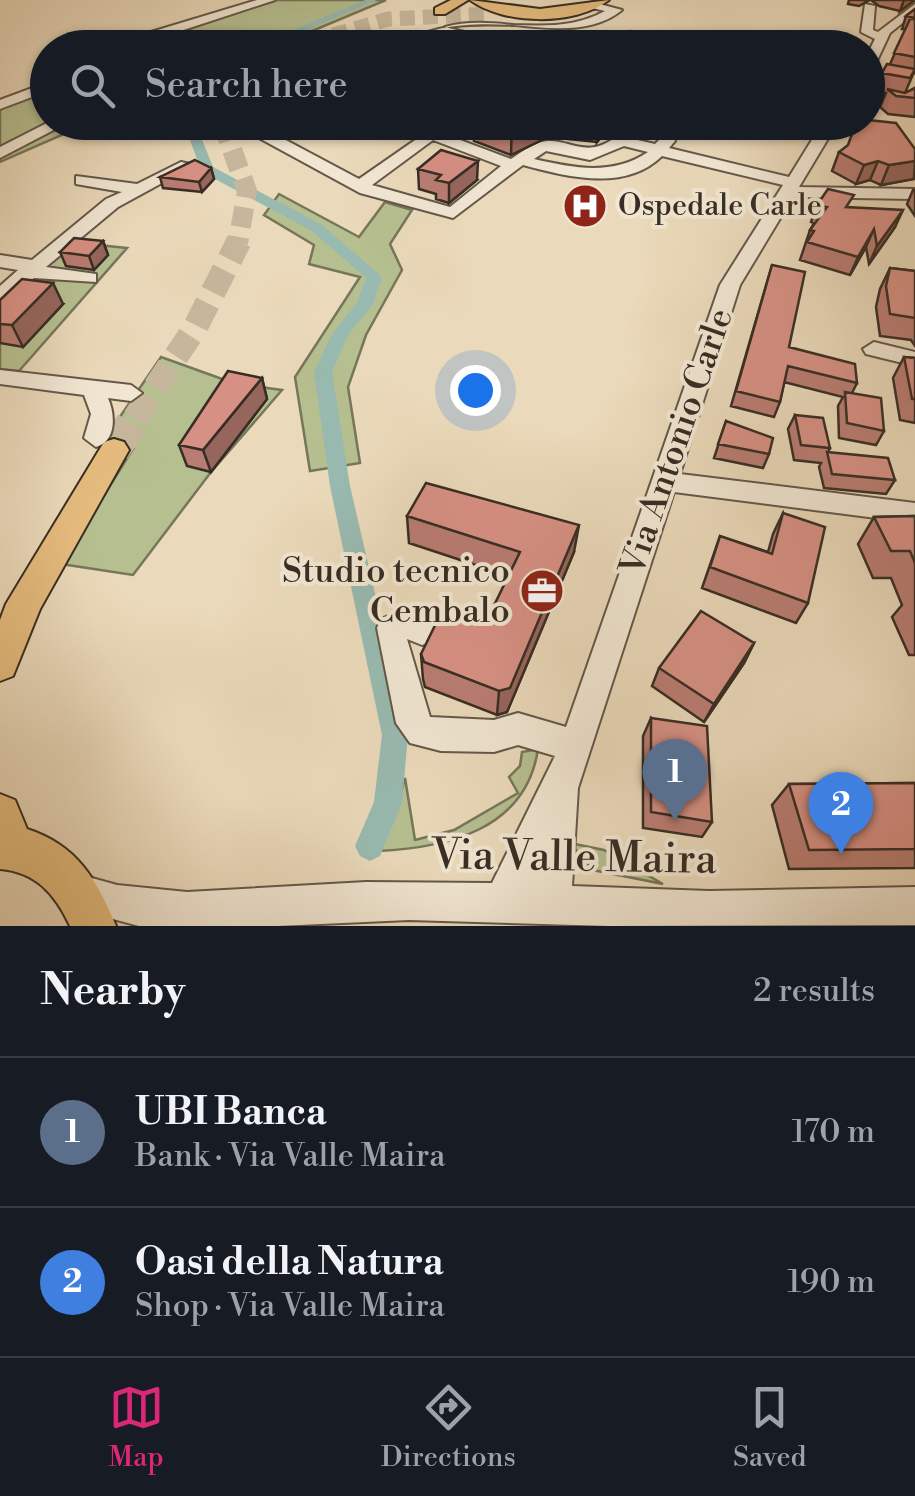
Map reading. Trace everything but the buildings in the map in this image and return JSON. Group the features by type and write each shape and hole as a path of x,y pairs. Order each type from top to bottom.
{"main road":[{"path":"440,11 460,0"},
{"path":"477,0 536,12"},
{"path":"491,14 536,12 597,2"},
{"path":"0,664 24,604 105,444"},
{"path":"4,836 63,871 87,910"}],"street":[{"path":"171,30 269,0"},
{"path":"597,2 615,5"},
{"path":"429,30 470,22 591,20 615,5"},
{"path":"867,30 869,6"},
{"path":"885,35 915,6"},
{"path":"432,28 441,30"},
{"path":"0,105 30,93"},
{"path":"885,100 898,102"},
{"path":"0,153 30,138"},
{"path":"276,140 360,186 453,214 516,162 544,146 590,155 622,142 792,187 915,194"},
{"path":"360,186 423,140"},
{"path":"449,140 516,162 575,174 612,173 638,167 660,151 667,140"},
{"name":"Via Antonio Carle","path":"502,903 564,781 730,285 820,140"},
{"path":"0,296 112,203 191,164"},
{"path":"82,180 137,190"},
{"path":"0,262 89,278"},
{"path":"874,349 915,359"},
{"path":"0,377 131,393"},
{"path":"93,388 103,414 105,444"},
{"path":"663,480 915,513"},
{"path":"422,632 403,623 392,628 390,634 412,723 422,732 494,736 518,729 575,746"},
{"name":"Via Antonio Carle","path":"552,903 564,781"},
{"name":"Via Valle Maira","path":"87,910 115,910 155,919 241,920 362,901 552,903 875,916 915,906"}],"green space":[{"path":"270,0 386,0 315,30 179,30"},
{"path":"30,95 30,140 50,140 0,162 0,106"},
{"path":"279,194 359,237 385,202 412,210 390,244 402,270 366,335 348,387 360,463 310,471 295,377 360,277 309,264 314,245 264,215"},
{"path":"69,242 127,248 19,371 0,369 0,308"},
{"path":"161,357 236,384 282,390 211,472 133,575 61,564 133,449 102,443"},
{"path":"538,749 531,777 518,799 500,816 456,839 377,851 393,821 405,778 415,840 454,830 518,793 509,777 520,766 522,752"},
{"path":"570,843 604,850 663,884 593,870"}],"waterway":[{"path":"299,30 373,0"},
{"path":"196,140 207,169 317,228 374,277 365,304 340,334 323,372 340,486 395,735 388,803 370,846"}],"tunnel":[{"path":"350,30 388,19 491,14"},
{"path":"229,140 247,191 238,243"},
{"path":"137,415 195,328 238,243"},
{"path":"114,450 137,415"}],"place":[{"name":"Ospedale Carle","path":"585,206"},
{"name":"Studio tecnico Cembalo","path":"542,591"},
{"name":"UBI Banca","path":"675,821"},
{"name":"Oasi della Natura","path":"841,854"}]}
